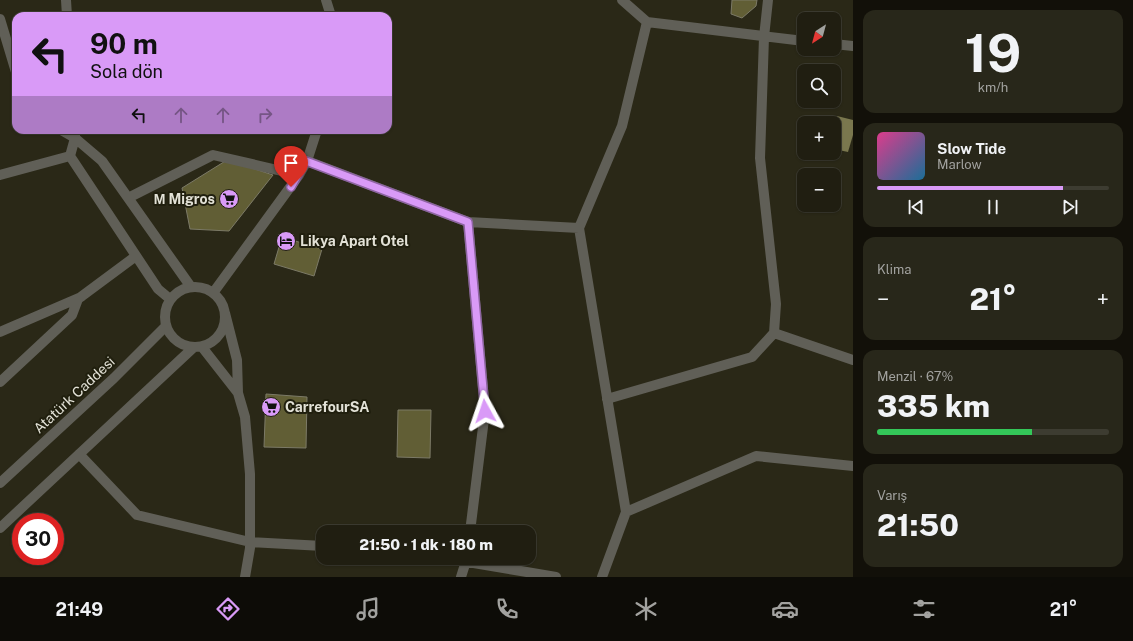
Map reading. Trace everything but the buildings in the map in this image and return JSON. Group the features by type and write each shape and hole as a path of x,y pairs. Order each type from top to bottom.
{"street":[{"path":"66,0 67,12"},
{"path":"326,0 330,12"},
{"path":"622,0 647,22 797,40"},
{"path":"607,399 752,357 774,333 776,304 760,158 764,37 768,0"},
{"path":"0,19 12,59"},
{"path":"602,577 626,512 579,228 622,126 647,22"},
{"path":"841,45 853,46"},
{"path":"75,134 70,156 158,289 170,299"},
{"path":"75,134 102,161 190,287"},
{"path":"213,293 299,175 306,161 316,134"},
{"path":"128,198 213,155 299,175"},
{"path":"0,175 70,156"},
{"path":"306,161 468,222 579,228"},
{"path":"468,222 485,411 471,525"},
{"path":"0,382 72,315 78,299 136,256"},
{"path":"225,312 225,322 218,338 210,344 198,347 185,346 177,341 170,334 166,326 165,317 166,307 170,299 176,293 190,287 198,287 213,293 219,298 225,312 237,360 238,393 245,417 250,474 250,542 245,577"},
{"path":"0,332 82,296"},
{"name":"Atatürk Caddesi","path":"0,483 114,378 166,326"},
{"path":"774,333 853,360"},
{"path":"198,347 238,393"},
{"path":"0,528 79,454 198,347"},
{"path":"79,454 138,515 250,542 316,546"},
{"path":"626,512 756,456 853,466"},
{"path":"461,577 464,565"},
{"path":"496,565 556,577"}],"shaded area":[{"path":"841,117 853,120 853,135 848,152 841,150"}],"place":[{"name":"М Migros","path":"229,199"},
{"name":"Likya Apart Otel","path":"286,241"},
{"name":"CarrefourSA","path":"271,407"}],"route":[{"path":"291,187 306,161 468,222 485,411"}]}
